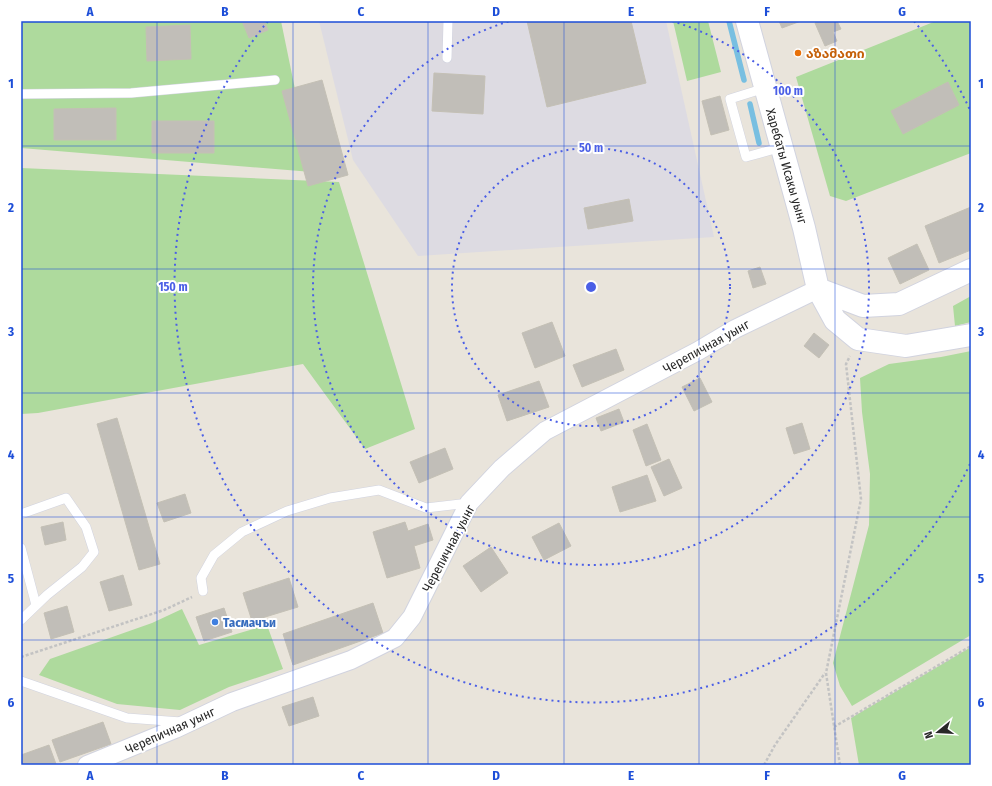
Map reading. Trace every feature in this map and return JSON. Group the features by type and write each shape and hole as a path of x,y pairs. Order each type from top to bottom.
{"main road":[{"name":"Харебаты Исакы уынг","path":"747,21 804,228 818,289 835,320 858,339"},
{"path":"818,289 863,306 899,304 971,270"},
{"path":"858,339 906,346 971,335"}],"street":[{"name":"Черепичная уынг","path":"87,765 232,702 351,660 394,638 412,617 470,503 502,468 545,431 698,351 735,329 818,289"}],"lane":[{"path":"447,58 448,21"},
{"path":"21,94 131,93 275,80"},
{"path":"765,88 730,99 746,157 782,147"},
{"path":"202,591 201,578 214,555 242,532 287,511 330,498 379,490 426,508 470,503"},
{"path":"21,514 66,498 86,527 94,552 82,567 36,605 21,620"},
{"path":"21,548 36,605"},
{"path":"21,681 127,718 188,722"}],"path":[{"path":"840,765 826,673 861,499 846,364 858,339"},
{"path":"21,657 164,610 202,591"},
{"path":"834,727 971,646"},
{"path":"764,765 775,745 826,673"}],"shaded area":[{"path":"319,21 666,21 714,237 418,256 353,160"}],"green space":[{"path":"21,21 281,21 312,172 21,148"},
{"path":"673,21 708,21 721,72 687,81"},
{"path":"936,21 971,21 971,153 846,201 830,196 796,77"},
{"path":"21,168 339,182 415,429 365,449 303,364 38,413 21,414"},
{"path":"971,296 971,322 955,326 953,306"},
{"path":"971,351 971,635 852,706 840,686 833,663 869,525 870,474 862,412 860,378 889,364 941,357"},
{"path":"182,609 199,645 267,625 283,669 229,687 180,710 117,704 39,675 50,659 152,623"},
{"path":"971,647 971,765 859,765 851,718"}],"building":[{"path":"242,21 264,21 268,30 249,38"},
{"path":"527,21 631,21 646,83 547,107"},
{"path":"779,21 801,21 782,28"},
{"path":"820,21 837,21 841,29 833,32 837,41 825,46 815,23"},
{"path":"190,25 191,59 147,61 146,27"},
{"path":"434,73 485,76 483,114 432,111"},
{"path":"322,80 348,175 308,186 282,91"},
{"path":"948,82 959,105 903,134 891,111"},
{"path":"720,96 729,130 711,135 702,101"},
{"path":"116,108 116,140 54,140 54,109"},
{"path":"152,121 214,121 214,153 152,153"},
{"path":"629,199 633,221 588,229 584,208"},
{"path":"971,207 971,250 939,263 925,226"},
{"path":"917,244 929,270 900,284 888,258"},
{"path":"760,267 766,284 753,288 748,271"},
{"path":"552,322 565,356 535,368 522,333"},
{"path":"814,333 829,345 819,358 804,346"},
{"path":"616,349 624,370 582,387 573,365"},
{"path":"700,378 712,402 694,411 682,387"},
{"path":"539,381 549,407 507,421 498,395"},
{"path":"619,409 624,422 601,431 596,418"},
{"path":"117,418 160,564 139,570 97,424"},
{"path":"802,423 810,449 794,454 786,428"},
{"path":"647,424 661,460 646,466 633,430"},
{"path":"445,448 453,469 419,483 410,462"},
{"path":"669,459 682,488 664,496 651,467"},
{"path":"647,475 656,501 620,512 612,487"},
{"path":"185,494 191,513 164,522 157,503"},
{"path":"63,522 66,540 45,545 41,527"},
{"path":"405,522 408,531 428,524 433,540 414,546 420,568 387,578 373,532"},
{"path":"559,523 571,546 544,560 532,537"},
{"path":"491,547 508,573 481,592 463,566"},
{"path":"123,575 132,605 109,611 100,582"},
{"path":"289,578 298,607 252,621 243,593"},
{"path":"373,603 383,633 293,665 283,634"},
{"path":"67,606 74,632 51,639 44,613"},
{"path":"224,608 232,632 204,641 196,617"},
{"path":"313,697 319,716 289,726 282,707"},
{"path":"103,722 111,744 60,762 52,740"},
{"path":"49,745 56,764 21,765 21,755"}],"waterway":[{"path":"729,21 744,80"},
{"path":"750,104 759,143"}],"place":[{"name":"აზამათი","path":"798,53"},
{"name":"Тасмачъи","path":"215,622"}]}
